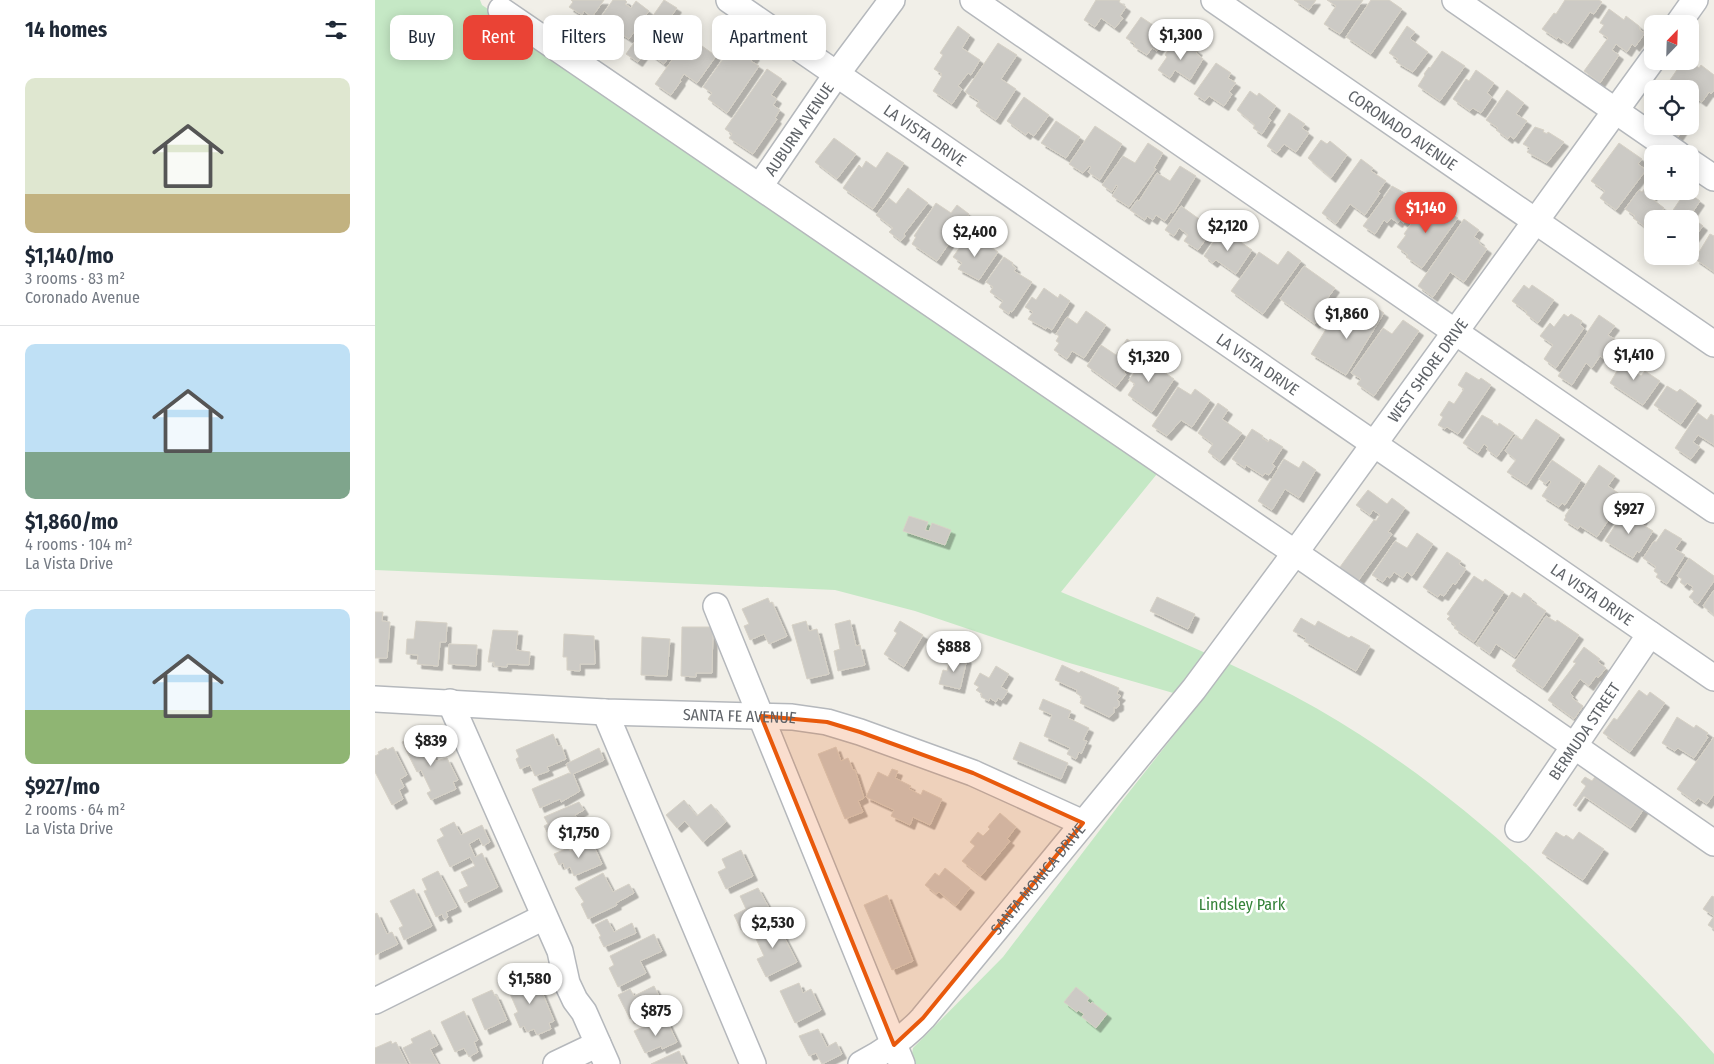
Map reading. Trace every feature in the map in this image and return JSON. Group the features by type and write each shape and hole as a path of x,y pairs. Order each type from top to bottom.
{"street":[{"name":"LA VISTA DRIVE","path":"729,0 1714,678"},
{"name":"AUBURN AVENUE","path":"759,186 836,75 892,0"},
{"path":"973,0 1714,510"},
{"name":"CORONADO AVENUE","path":"1215,0 1714,344"},
{"path":"1455,0 1665,145"},
{"path":"1685,15 1697,0 1714,11"},
{"path":"501,10 1295,553 1714,843"},
{"name":"WEST SHORE DRIVE","path":"1200,679 1295,553 1645,70"},
{"path":"1699,168 1714,178"},
{"path":"716,606 898,1054"},
{"name":"BERMUDA STREET","path":"1518,829 1650,634"},
{"name":"SANTA MONICA DRIVE","path":"861,1064 898,1054 912,1031 1194,689 1200,679"},
{"name":"SANTA FE AVENUE","path":"380,702 450,702 605,712 792,717 827,722 973,773 1083,823"},
{"path":"450,702 560,951 567,983 575,1000 584,1012 603,1054 556,1064"},
{"path":"605,712 753,1064"},
{"path":"375,1000 544,917"}],"highlighted area":[{"path":"761,716 827,722 860,732 973,773 1083,823 923,1018 894,1045"}],"green space":[{"name":"Lindsley Park","path":"375,0 480,0 482,5 497,15 463,15 463,60 533,60 533,40 543,47 543,60 562,60 1161,469 1061,592 1190,646 1285,691 1353,730 1389,754 1490,832 1553,889 1667,1002 1714,1054 1714,1064 913,1064 911,1059 913,1048 1003,957 1201,701 1066,662 915,611 835,590 375,570"}],"building":[{"path":"571,0 604,0 593,15 589,15 584,11 582,15 569,7 573,2"},
{"path":"613,0 625,0 627,2 625,4 631,8 636,1 649,11 646,15 634,15 634,32 629,39 624,36 624,15 602,15"},
{"path":"664,0 677,8 672,15 653,15"},
{"path":"1096,0 1120,0 1119,2 1126,7 1120,16 1123,18 1115,28 1101,18 1095,27 1084,20"},
{"path":"1294,0 1316,0 1309,10"},
{"path":"1327,0 1363,0 1340,34 1324,24 1336,6"},
{"path":"1371,0 1389,0 1402,9 1371,54 1346,37"},
{"path":"1565,0 1599,0 1602,2 1594,14 1590,12 1568,44 1542,29 1554,13 1556,14"},
{"path":"1609,9 1624,20 1626,16 1639,26 1644,34 1635,47 1632,44 1627,52 1616,44 1612,50 1619,55 1600,83 1584,71 1608,38 1599,32 1604,25 1600,23"},
{"path":"1141,17 1153,25 1156,22 1170,31 1157,51 1152,48 1147,55 1133,46 1135,44 1126,38"},
{"path":"958,26 970,35 962,48 980,60 971,75 968,73 958,86 962,89 952,104 933,91 942,76 940,75 942,74 934,69 943,55 940,53"},
{"path":"1407,26 1415,32 1410,38 1428,52 1413,72 1396,62 1398,59 1389,53"},
{"path":"1175,40 1184,46 1186,43 1198,51 1196,53 1203,59 1190,80 1175,70 1170,78 1158,70"},
{"path":"634,43 634,59 626,54"},
{"path":"998,43 1017,55 1001,79 1016,89 996,120 976,106 979,101 965,92"},
{"path":"702,46 712,53 713,60 697,83 684,74 671,95 655,84 672,60 702,60"},
{"path":"1442,51 1465,66 1440,101 1418,86 1424,74"},
{"path":"658,60 667,60 664,64"},
{"path":"722,60 752,60 759,66 727,113 708,99 712,93 703,87"},
{"path":"1216,63 1231,73 1228,78 1236,83 1229,92 1232,94 1224,106 1209,96 1205,101 1194,94"},
{"path":"1701,65 1714,75 1714,90 1711,94 1709,92 1702,102 1699,100 1699,80 1670,80 1677,70 1699,70"},
{"path":"767,69 782,79 771,95 777,99 773,105 780,110 775,118 777,119 753,154 729,138 732,134 725,129"},
{"path":"1476,70 1494,83 1487,93 1492,97 1481,113 1473,108 1470,111 1453,99 1466,79 1469,81"},
{"path":"1507,90 1524,103 1516,114 1527,121 1514,139 1510,136 1508,139 1496,130 1498,128 1486,120"},
{"path":"1250,91 1257,96 1259,93 1276,106 1268,118 1271,120 1262,134 1253,128 1255,125 1237,110"},
{"path":"1024,97 1049,115 1034,136 1028,132 1026,135 1007,121"},
{"path":"1289,113 1305,124 1302,128 1309,133 1296,152 1284,144 1277,153 1267,146"},
{"path":"1056,121 1080,137 1066,158 1041,143"},
{"path":"1095,126 1122,144 1100,180 1088,172 1091,167 1089,166 1083,173 1069,164"},
{"path":"1535,127 1544,130 1543,132 1547,134 1548,132 1564,142 1547,163 1527,152 1530,148 1523,144"},
{"path":"1663,135 1679,135 1673,144"},
{"path":"834,138 856,154 837,179 815,162"},
{"path":"1321,140 1327,144 1330,141 1347,155 1331,178 1308,158"},
{"path":"1148,143 1163,153 1154,168 1156,169 1129,207 1112,196 1118,186 1116,185 1112,192 1102,185 1123,156 1135,163"},
{"path":"1619,143 1642,159 1638,164 1644,168 1644,173 1616,210 1600,198 1605,191 1591,181"},
{"path":"887,152 904,163 873,209 843,188 859,165 862,168 866,161 876,168"},
{"path":"1361,159 1373,168 1371,171 1386,181 1365,215 1350,204 1336,224 1322,213"},
{"path":"1180,166 1196,176 1173,213 1171,212 1165,221 1156,215 1153,220 1147,216 1145,220 1130,210 1137,200 1139,201 1157,173 1170,181"},
{"path":"1392,186 1412,197 1409,200 1416,205 1404,223 1400,220 1398,223 1391,218 1387,223 1384,220 1375,234 1363,226"},
{"path":"908,188 928,203 904,234 905,236 901,241 889,232 893,228 876,215 889,198 896,204"},
{"path":"1644,189 1644,200 1654,200 1664,208 1663,210 1644,210 1644,226 1625,209 1639,190 1642,192"},
{"path":"1680,200 1700,201 1694,210 1673,210"},
{"path":"1426,202 1439,212 1441,209 1458,218 1422,268 1406,257 1408,255 1397,247"},
{"path":"936,203 951,213 957,205 969,214 937,261 912,244 916,237 914,236"},
{"path":"1181,206 1213,229 1198,250 1184,241 1188,235 1179,228 1174,236 1165,230"},
{"path":"1464,219 1479,230 1474,237 1487,249 1464,282 1450,272 1433,297 1418,286"},
{"path":"1699,223 1703,226 1699,231"},
{"path":"1222,229 1252,250 1236,274 1216,260 1213,263 1204,256"},
{"path":"1710,234 1714,236 1714,272 1699,262 1699,252"},
{"path":"968,236 981,243 978,247 981,249 988,245 998,252 979,280 958,269 962,263 953,257"},
{"path":"1288,251 1301,261 1263,314 1231,291 1259,252 1278,265"},
{"path":"1004,257 1013,263 1012,265 1016,268 1014,271 1032,282 1009,314 999,307 1003,301 990,292 993,287 986,282"},
{"path":"1304,266 1335,288 1324,303 1328,306 1315,324 1280,299"},
{"path":"1524,285 1529,289 1532,285 1554,300 1538,323 1512,301"},
{"path":"1044,288 1058,298 1060,294 1070,301 1052,330 1047,327 1046,329 1028,319 1033,312 1025,307 1032,297 1036,300"},
{"path":"1369,303 1384,313 1346,375 1311,354 1334,316 1353,328"},
{"path":"1086,311 1106,325 1084,358 1072,351 1067,359 1054,350 1059,343 1056,341 1059,336 1056,334 1067,317 1077,324"},
{"path":"1564,314 1568,317 1571,314 1582,321 1580,325 1584,328 1556,368 1544,359 1553,345 1540,336 1550,323 1554,327"},
{"path":"1599,315 1615,326 1608,335 1621,343 1608,361 1600,356 1592,368 1586,363 1572,385 1558,376"},
{"path":"1403,320 1419,331 1374,396 1357,384 1361,379 1351,373 1383,328 1392,334"},
{"path":"1127,339 1142,349 1124,372 1126,374 1116,387 1087,366 1101,345 1116,355"},
{"path":"1628,352 1637,358 1629,368 1641,376 1645,371 1660,381 1643,405 1610,383"},
{"path":"1148,353 1158,360 1154,365 1174,379 1152,412 1128,395 1135,384 1129,380"},
{"path":"1466,372 1479,380 1481,378 1491,385 1458,434 1447,427 1445,429 1438,425 1443,417 1440,415 1449,401 1454,404 1464,389 1458,385"},
{"path":"1667,386 1677,392 1680,389 1697,401 1681,424 1654,405"},
{"path":"1178,387 1191,395 1195,389 1210,400 1192,427 1181,420 1167,436 1152,426"},
{"path":"1218,403 1228,410 1222,419 1242,433 1220,461 1208,452 1213,444 1198,433"},
{"path":"1698,413 1707,420 1711,414 1714,416 1714,445 1698,435 1693,442 1700,447 1691,459 1675,448"},
{"path":"1482,415 1498,426 1499,423 1514,433 1497,457 1486,449 1488,447 1484,444 1478,453 1463,443"},
{"path":"1536,419 1560,435 1527,485 1507,472 1516,460 1505,451 1515,436 1522,440"},
{"path":"1252,429 1263,436 1262,438 1268,442 1270,439 1283,447 1272,464 1275,466 1269,475 1265,473 1263,476 1246,465 1245,468 1232,459"},
{"path":"1284,459 1299,468 1303,461 1316,470 1299,498 1285,489 1272,510 1258,501"},
{"path":"1552,460 1581,480 1565,505 1562,503 1559,507 1542,496 1551,482 1549,480 1546,484 1539,479"},
{"path":"1599,465 1615,476 1608,486 1624,497 1597,537 1580,526 1578,529 1564,520"},
{"path":"1368,490 1387,504 1392,498 1405,508 1388,532 1392,534 1358,581 1340,567 1374,520 1376,521 1380,515 1373,510 1370,515 1356,505"},
{"path":"1624,512 1636,519 1640,513 1645,516 1640,523 1653,531 1639,553 1637,551 1633,558 1605,541"},
{"path":"909,516 928,522 925,530 929,531 932,523 951,530 945,545 903,531"},
{"path":"1665,529 1682,539 1675,549 1685,555 1667,584 1656,577 1658,574 1654,571 1656,567 1643,558 1654,541 1656,542"},
{"path":"1417,533 1433,544 1412,576 1407,572 1403,578 1394,572 1390,578 1387,576 1383,582 1372,575 1395,541 1407,548"},
{"path":"1447,552 1461,561 1459,564 1466,569 1455,585 1453,583 1444,596 1440,594 1438,597 1423,587"},
{"path":"1689,558 1714,576 1714,581 1698,604 1689,597 1694,591 1691,589 1693,587 1687,583 1685,586 1680,582 1682,579 1677,576"},
{"path":"1474,576 1483,582 1485,579 1504,592 1492,610 1494,612 1474,642 1454,628 1456,626 1447,619 1450,616 1447,614"},
{"path":"1714,590 1714,615 1703,606"},
{"path":"1512,592 1521,598 1524,593 1532,599 1531,601 1546,611 1515,657 1496,644 1490,654 1476,644"},
{"path":"1157,597 1195,614 1188,629 1150,611"},
{"path":"768,598 770,603 772,602 787,636 769,644 764,634 750,640 744,626 749,624 742,609"},
{"path":"375,612 383,612 382,621 390,622 387,658 375,658"},
{"path":"1546,616 1556,622 1557,620 1579,635 1543,688 1512,666"},
{"path":"1301,618 1315,626 1318,621 1349,638 1351,636 1370,646 1356,671 1304,641 1306,638 1293,631"},
{"path":"850,620 856,646 860,645 865,665 838,671 834,651 840,649 835,624"},
{"path":"416,621 447,623 446,642 440,642 438,666 417,664 418,655 406,654 407,639 414,639"},
{"path":"806,621 809,631 817,629 829,674 807,679 792,625"},
{"path":"900,621 923,635 904,667 884,654 897,633 894,631"},
{"path":"682,627 713,627 712,673 696,673 696,677 681,676"},
{"path":"493,630 518,631 516,650 530,652 529,665 507,664 507,667 494,666 494,662 488,662"},
{"path":"564,634 594,636 595,664 580,664 580,671 567,670 567,657 563,657"},
{"path":"642,637 670,639 667,676 641,675"},
{"path":"449,644 477,645 476,666 448,664"},
{"path":"1584,647 1600,659 1598,662 1606,668 1598,678 1596,676 1589,686 1580,679 1570,693 1573,696 1572,698 1583,706 1574,719 1548,700 1576,663 1573,662"},
{"path":"951,655 967,659 960,689 939,684 943,670 947,671"},
{"path":"1062,665 1079,673 1081,671 1119,688 1117,694 1121,696 1117,700 1119,701 1119,706 1114,707 1114,713 1109,717 1080,703 1082,697 1076,693 1077,690 1055,680"},
{"path":"996,666 1009,674 1001,687 1008,691 1002,700 998,698 996,702 990,698 989,701 981,697 982,694 976,690 979,687 974,684 980,673 989,678"},
{"path":"1639,690 1647,696 1650,692 1665,703 1630,752 1603,733 1614,718 1617,720"},
{"path":"1043,699 1071,711 1068,718 1089,728 1083,740 1087,741 1081,754 1079,752 1076,759 1067,754 1070,748 1044,736 1052,715 1039,709"},
{"path":"1677,717 1694,728 1696,725 1708,733 1706,736 1708,737 1694,758 1678,748 1675,751 1662,743"},
{"path":"553,734 558,746 561,745 566,759 547,767 549,771 535,776 530,765 520,769 516,759 519,757 516,750"},
{"path":"416,735 419,741 425,738 436,761 447,758 458,780 453,782 456,789 431,800 427,793 431,791 421,770 417,772 402,742"},
{"path":"1714,737 1714,794 1707,804 1698,798 1695,802 1677,789"},
{"path":"1020,742 1068,763 1061,779 1013,759"},
{"path":"393,747 407,775 400,779 404,787 399,790 403,799 392,805 375,772 375,756 386,748 387,750"},
{"path":"836,747 841,761 848,758 853,770 855,770 864,798 858,801 863,812 845,819 818,754"},
{"path":"599,748 604,760 573,774 580,791 561,802 560,799 540,808 532,789 569,773 571,774 566,764"},
{"path":"892,769 898,771 895,778 911,786 909,789 921,795 923,790 942,799 930,825 913,817 910,825 891,816 894,810 866,797 878,772 888,777"},
{"path":"1599,771 1645,807 1631,828 1584,796 1576,807 1573,805 1586,786 1581,782 1585,777 1592,781"},
{"path":"684,800 697,816 711,804 726,822 703,842 685,821 677,828 666,815"},
{"path":"579,802 584,810 575,815 582,827 558,839 551,840 544,826 548,824 544,817"},
{"path":"1000,813 1016,827 1007,839 1010,841 981,876 962,861 975,846 970,842 978,832 983,836"},
{"path":"454,822 461,835 482,825 490,842 483,846 479,838 469,844 475,857 482,853 498,887 465,903 459,890 468,886 461,872 475,866 470,857 450,867 437,840 444,836 440,829"},
{"path":"1556,832 1564,837 1566,835 1573,840 1579,832 1604,849 1583,880 1542,853"},
{"path":"592,842 602,864 574,876 570,867 565,869 563,863 559,865 554,854 568,848 570,851"},
{"path":"741,850 753,876 726,889 718,872 726,868 722,859"},
{"path":"945,868 970,888 956,906 939,892 936,894 925,885 935,873 939,876"},
{"path":"438,871 457,907 446,912 448,917 444,919 442,914 436,917 424,891 427,890 422,879"},
{"path":"603,873 613,892 629,884 634,893 616,903 617,905 588,919 581,904 584,902 575,888"},
{"path":"758,888 773,915 741,930 734,915 746,909 740,896"},
{"path":"414,889 432,926 404,940 399,928 403,926 390,901"},
{"path":"887,895 913,961 892,970 864,905"},
{"path":"1712,896 1714,897 1714,916 1703,909"},
{"path":"377,913 387,934 392,932 398,944 375,955 375,914"},
{"path":"1714,916 1714,929 1708,925"},
{"path":"607,919 614,932 632,923 636,933 604,947 595,925"},
{"path":"775,919 797,962 766,977 757,959 764,956 752,930"},
{"path":"654,934 662,951 640,961 646,973 618,987 609,968 614,965 610,956"},
{"path":"535,975 554,1021 549,1023 551,1029 537,1035 534,1029 527,1032 524,1026 520,1028 514,1014 518,1012 507,987 510,986 508,982 518,978 519,982"},
{"path":"799,983 803,993 811,989 821,1010 795,1023 780,991"},
{"path":"654,986 662,1002 630,1019 618,995 630,989 634,996"},
{"path":"1076,987 1089,998 1087,1001 1091,1004 1092,1002 1107,1014 1096,1028 1082,1017 1084,1014 1078,1010 1077,1012 1064,1002"},
{"path":"492,990 507,1020 485,1030 472,999"},
{"path":"464,1011 478,1040 474,1042 478,1052 469,1057 464,1048 455,1052 441,1022"},
{"path":"667,1021 677,1042 662,1049 661,1046 645,1053 634,1031 648,1025 650,1029"},
{"path":"818,1029 827,1047 836,1042 842,1054 822,1064 816,1053 809,1056 799,1036"},
{"path":"430,1030 438,1045 430,1049 438,1064 411,1064 403,1048 413,1043 411,1039"},
{"path":"391,1041 392,1044 396,1042 407,1064 375,1064 375,1048"},
{"path":"679,1051 685,1064 651,1064"}]}
